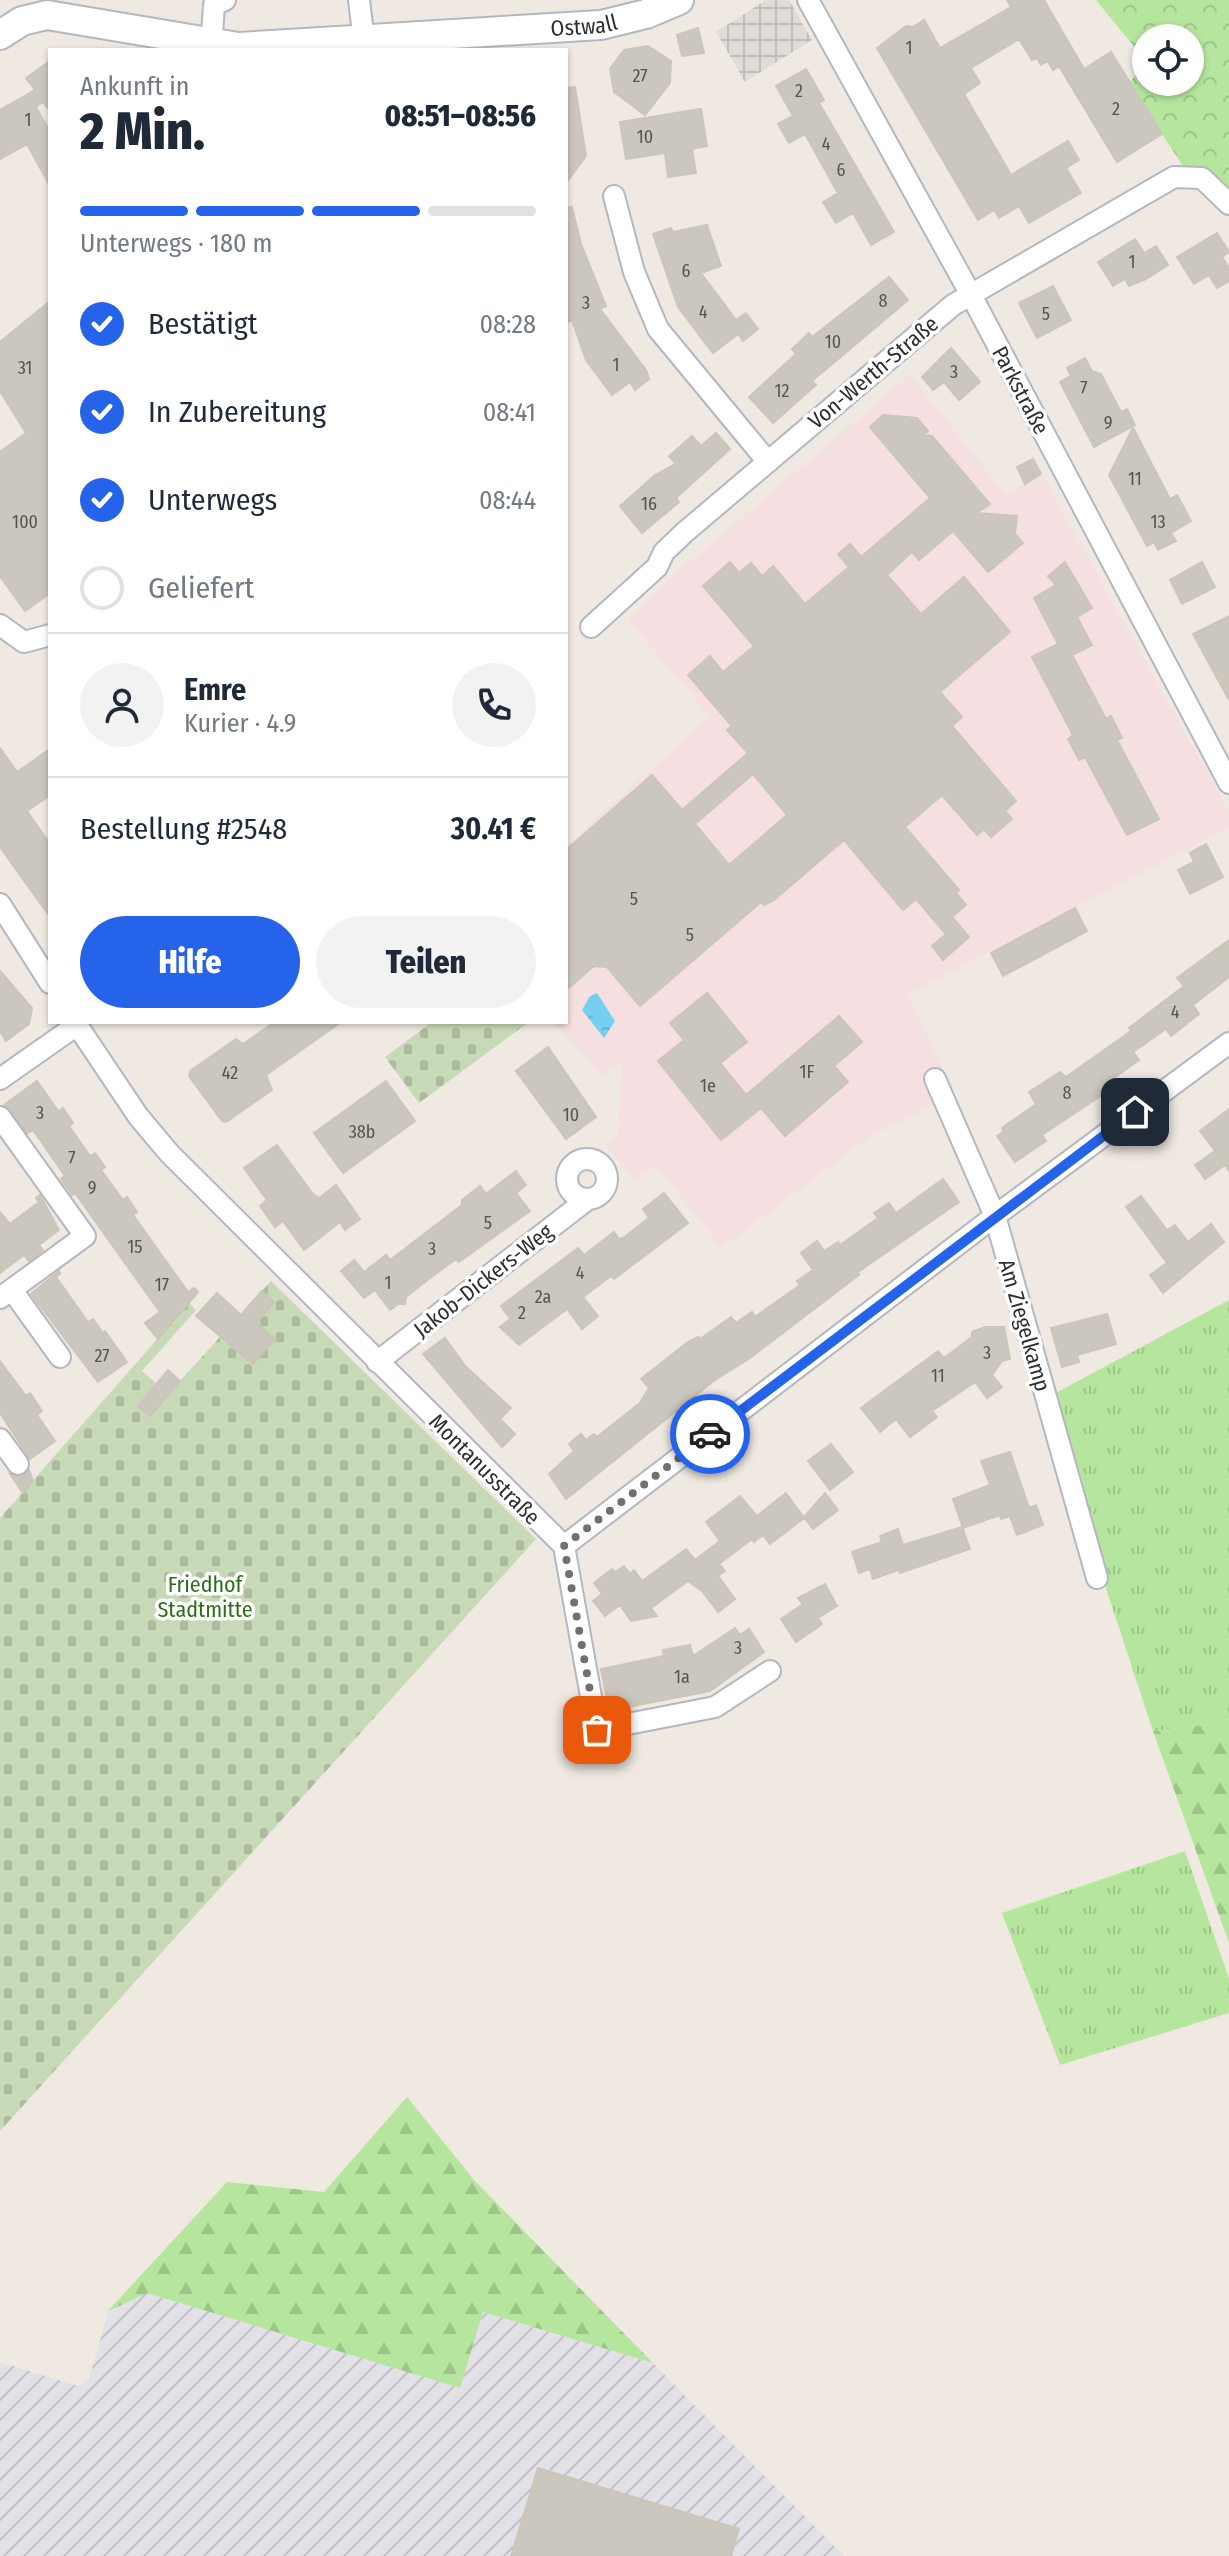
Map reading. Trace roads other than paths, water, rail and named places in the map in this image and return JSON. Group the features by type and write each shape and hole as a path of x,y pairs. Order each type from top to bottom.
{"main road":[{"name":"Ostwall","path":"290,48 365,46 601,25 646,14 679,0"},
{"name":"Ostwall","path":"5,32 35,17 71,8 211,47 232,48"}],"street":[{"path":"211,47 214,5 225,0"},
{"path":"359,0 365,46"},
{"name":"Parkstraße","path":"808,0 971,295 1229,783"},
{"name":"Von-Werth-Straße","path":"591,627 657,567 664,552 953,305 1174,177 1196,176 1215,188 1229,204"},
{"path":"614,196 634,272 658,329 768,462"},
{"path":"0,625 24,642 48,636"},
{"path":"0,904 48,980"},
{"path":"0,1079 75,1024"},
{"name":"Montanusstraße","path":"77,1024 138,1116 169,1153 564,1546"},
{"path":"770,1671 715,1707 597,1730 564,1546 995,1216 1229,1043"},
{"name":"Am Ziegelkamp","path":"935,1079 995,1216 1097,1578"},
{"path":"0,1117 85,1236 6,1294 60,1357"},
{"name":"Jakob-Dickers-Weg","path":"377,1362 588,1199"},
{"path":"0,1439 18,1464"}],"water":[{"path":"597,993 615,1021 604,1038 582,1010 590,996"}],"park label":[{"name":"Friedhof Stadtmitte","path":"205,1596"}]}
